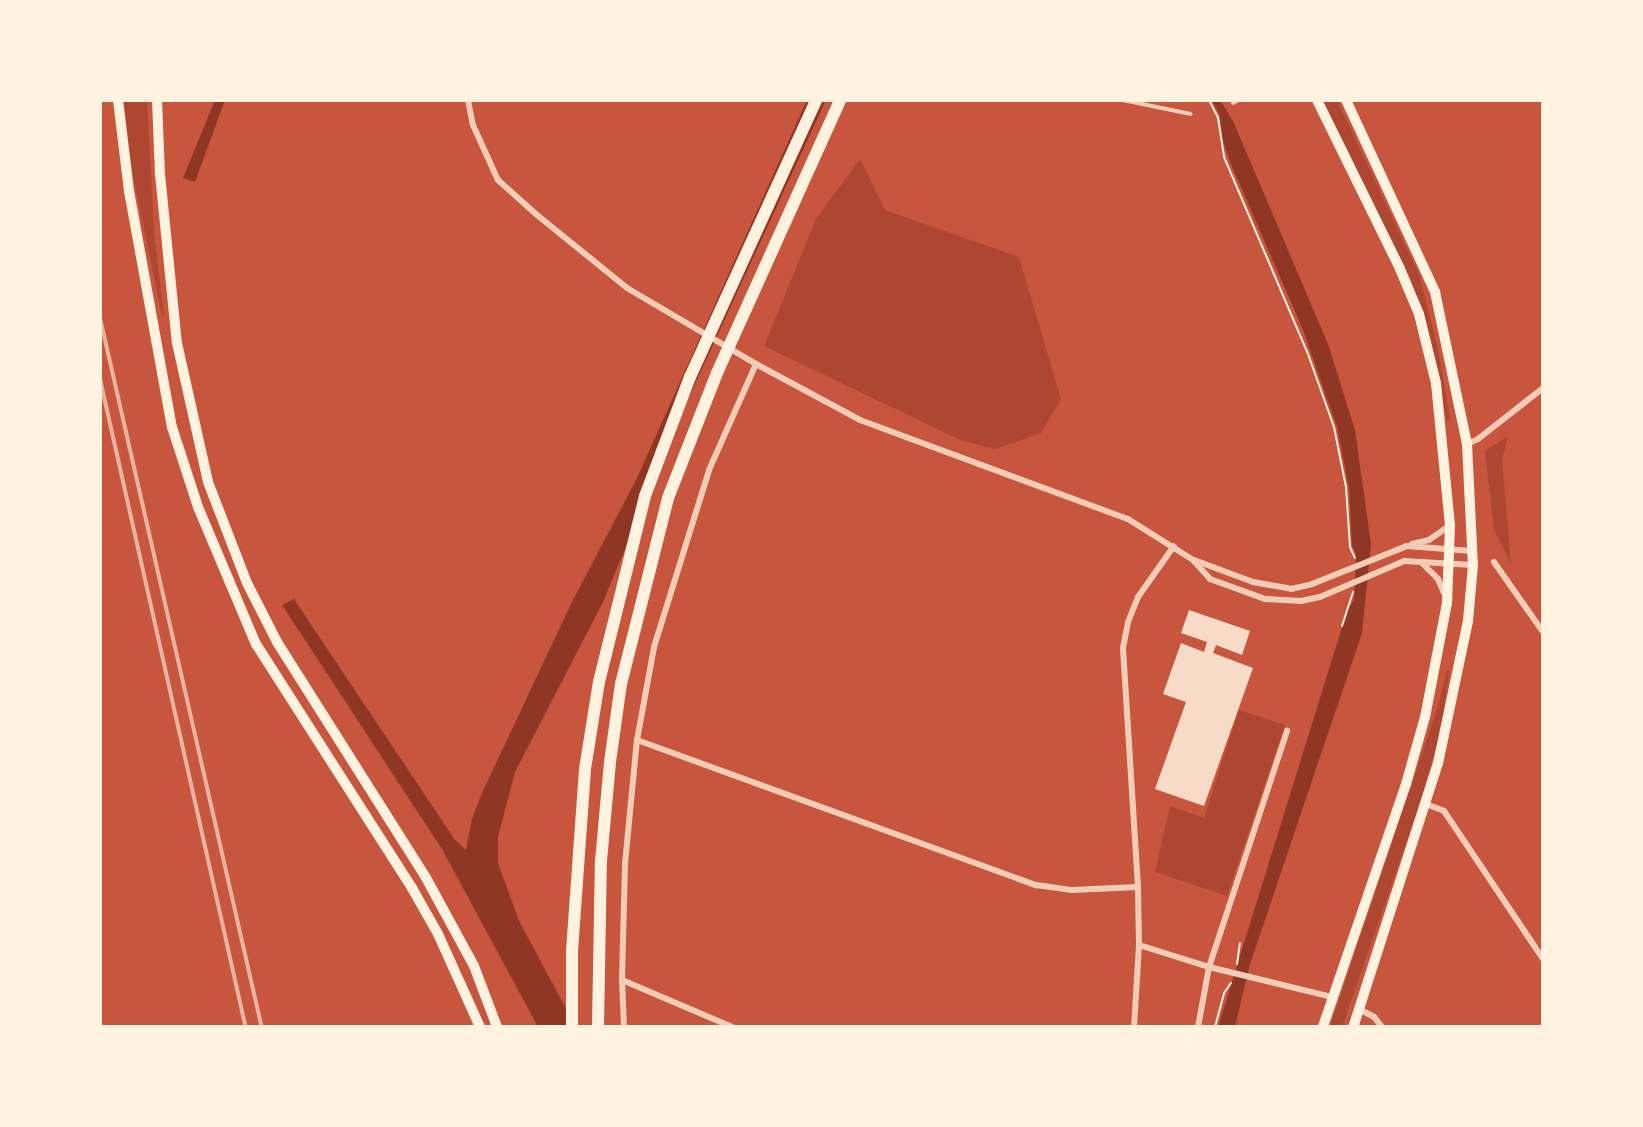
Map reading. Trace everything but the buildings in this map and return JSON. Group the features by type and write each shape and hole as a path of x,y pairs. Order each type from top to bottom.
{"highway":[{"path":"572,1027 572,951 584,769 599,682 645,496 690,377 816,100"},
{"path":"598,1027 601,861 610,762 621,684 667,498 717,373 840,100"}],"main road":[{"path":"118,100 129,191 172,427 198,508 256,644 412,888 438,934 480,1027"},
{"path":"157,100 160,174 177,343 208,482 247,583 277,642 425,876 474,966 497,1027"},
{"path":"1317,100 1400,269 1419,314 1436,383 1450,526 1447,603 1425,717 1406,783 1323,1027"},
{"path":"1346,100 1435,292 1467,444 1473,565 1469,612 1455,692 1426,804 1353,1027"}],"street":[{"path":"468,100 473,125 498,180 627,288 756,364 859,420 1128,519 1174,546 1193,560 1210,579 1265,599 1301,601 1341,588 1387,566 1404,561 1473,565"},
{"path":"624,1027 622,980 625,864 637,740 654,647 709,470 756,364"},
{"path":"1467,444 1478,439 1543,388"},
{"path":"1193,560 1252,582 1291,589 1341,573 1388,551 1429,540 1450,526"},
{"path":"1134,1027 1139,945 1138,887 1123,648 1128,622 1138,597 1174,546"},
{"path":"1407,546 1472,551"},
{"path":"1421,562 1438,579 1447,603"},
{"path":"1494,562 1543,632"},
{"path":"1198,1027 1209,967 1287,731"},
{"path":"637,740 1036,885 1071,890 1138,887"},
{"path":"1426,804 1444,811 1543,959"},
{"path":"1139,945 1209,967 1332,997"},
{"path":"622,980 732,1027"},
{"path":"1359,1009 1374,1017 1382,1027"}],"lane":[{"path":"1123,100 1191,114"},
{"path":"1233,103 1239,100"}],"path":[{"path":"1209,100 1218,118 1224,157 1308,354 1334,427 1346,487 1350,547 1355,560"},
{"path":"1342,626 1353,586"},
{"path":"1235,973 1240,943"},
{"path":"1215,1027 1224,993 1232,982"}],"shaded area":[{"path":"124,100 147,100 154,234 162,316 132,170"},
{"path":"215,100 225,100 195,182 183,178"},
{"path":"807,100 826,100 681,414 603,602 515,772 498,837 498,863 519,921 576,1027 538,1027 442,849 282,605 294,599 455,840 466,850 472,819 482,793 571,604 636,480"},
{"path":"1212,100 1220,100 1233,121 1328,344 1355,430 1371,544 1362,633 1250,964 1235,1027 1218,1027 1347,611 1354,600 1356,555 1352,545 1349,488 1337,427 1303,330 1230,162 1223,141 1220,116"},
{"path":"1322,100 1337,100 1420,277 1438,350 1450,418 1447,422 1431,344 1410,278"},
{"path":"860,159 885,210 1019,257 1061,399 1041,433 995,449 960,440 764,346 816,219"},
{"path":"1508,436 1502,460 1511,563 1494,530 1485,451"},
{"path":"1447,670 1442,726 1420,803 1342,1027 1330,1027 1439,703"},
{"path":"1239,710 1285,725 1227,896 1155,872 1170,806 1204,818"}],"railway":[{"path":"100,316 262,1027"},
{"path":"100,377 246,1027"}]}
